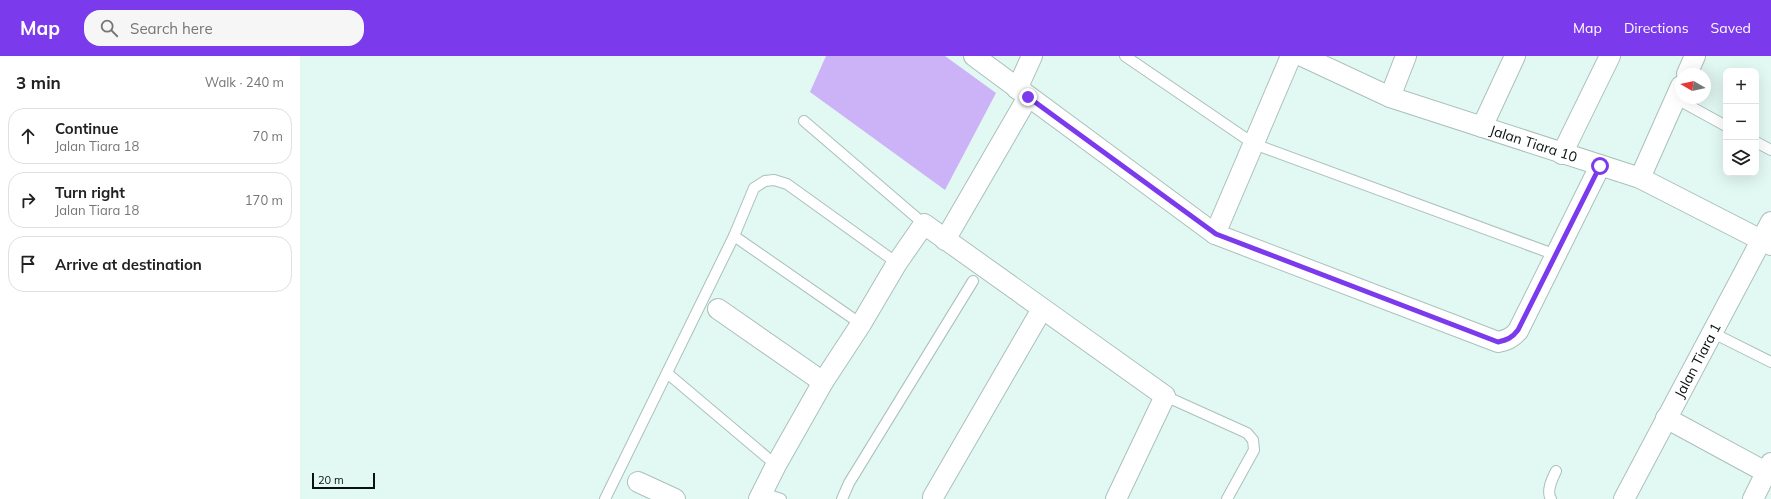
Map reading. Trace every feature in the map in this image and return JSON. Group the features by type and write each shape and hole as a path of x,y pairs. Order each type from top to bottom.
{"street":[{"path":"974,56 1216,234 1498,342 1506,341 1513,337 1518,330 1600,166"},
{"path":"945,240 1023,93 1032,56"},
{"path":"1216,234 1291,56"},
{"path":"1390,96 1406,56"},
{"path":"1482,127 1515,56"},
{"path":"1562,154 1610,56"},
{"path":"1690,68 1695,56"},
{"name":"Jalan Tiara 10","path":"1309,58 1390,96 1562,154 1640,178 1766,242"},
{"path":"1640,178 1675,99"},
{"name":"Jalan Tiara 1","path":"1624,499 1666,418 1766,242 1771,222"},
{"path":"761,496 776,465 823,382 861,324 897,262 924,224 1166,396 1116,499"},
{"path":"718,309 823,382"},
{"path":"933,497 1042,309"},
{"path":"1666,418 1769,470 1753,499"},
{"path":"638,482 675,499"}],"lane":[{"path":"1124,56 1254,144 1556,255"},
{"path":"1695,104 1723,124"},
{"path":"804,121 924,224"},
{"path":"1759,144 1771,150"},
{"path":"604,499 734,236 754,188 765,181 774,180 788,184 897,262"},
{"path":"734,236 861,324"},
{"path":"842,499 849,483 973,281"},
{"path":"1713,333 1771,362"},
{"path":"667,373 776,465"},
{"path":"1166,396 1247,433 1253,440 1254,450 1227,499"},
{"path":"1551,499 1549,496 1550,487 1556,471"},
{"path":"761,496 781,499"}],"shaded area":[{"path":"826,56 945,56 996,93 945,190 810,92"}],"route":[{"path":"1028,97 1216,234 1498,342 1506,341 1513,337 1518,330 1600,166"}]}
